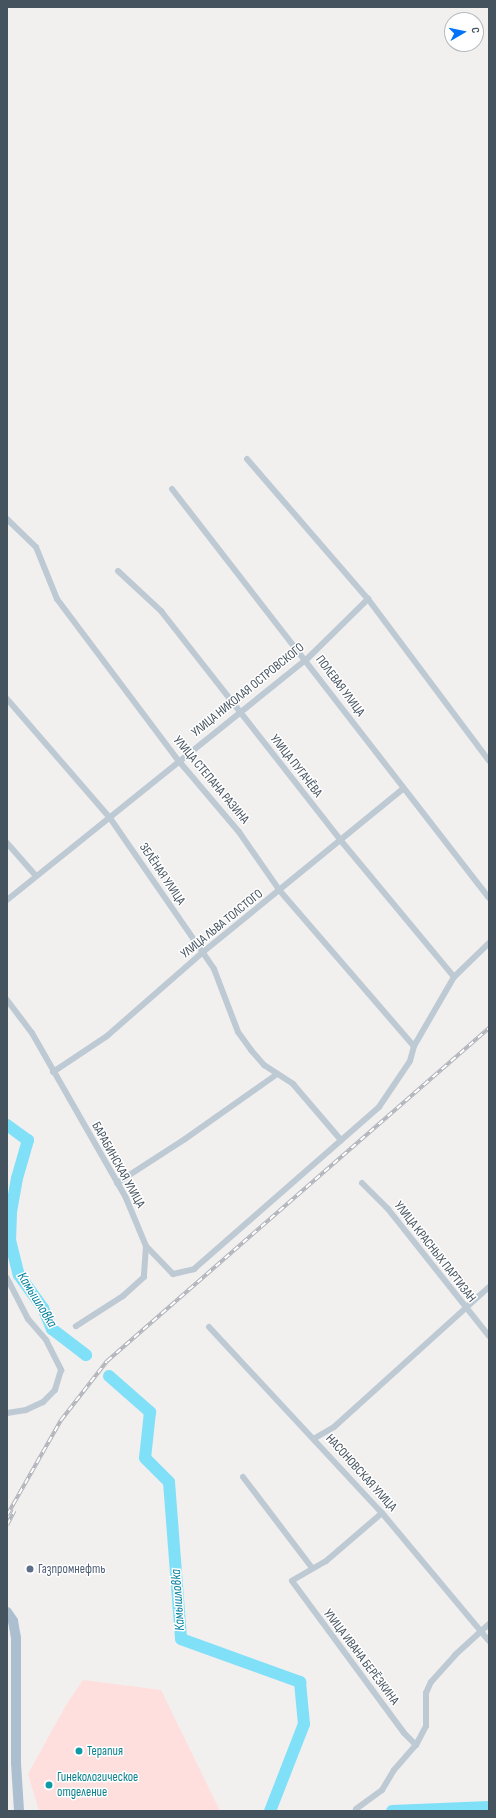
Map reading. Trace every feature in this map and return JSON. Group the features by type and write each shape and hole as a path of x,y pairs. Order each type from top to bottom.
{"main road":[{"path":"10,1617 16,1638 16,1763 19,1811"}],"street":[{"path":"247,459 368,599 489,761"},
{"name":"ПОЛЕВАЯ УЛИЦА","path":"172,489 307,660 403,790 489,898"},
{"name":"УЛИЦА СТЕПАНА РАЗИНА","path":"7,519 36,547 57,599 178,760 239,832 280,891 414,1046"},
{"name":"УЛИЦА ПУГАЧЁВА","path":"118,571 161,611 342,842 454,977"},
{"name":"УЛИЦА НИКОЛАЯ ОСТРОВСКОГО","path":"7,900 110,818 178,760 307,660 368,599"},
{"name":"ЗЕЛЁНАЯ УЛИЦА","path":"7,698 110,818 217,975 238,1032 264,1065 293,1084 308,1098 341,1140"},
{"name":"УЛИЦА ЛЬВА ТОЛСТОГО","path":"53,1072 107,1036 202,952 342,842 403,790"},
{"path":"7,843 36,876"},
{"path":"146,1246 173,1274 194,1269 379,1108 410,1061 414,1046 454,977 489,943"},
{"name":"БАРАБИНСКАЯ УЛИЦА","path":"7,1000 32,1033 117,1183 146,1246 144,1277 123,1296 76,1326"},
{"path":"117,1183 185,1139 277,1074"},
{"name":"УЛИЦА КРАСНЫХ ПАРТИЗАН","path":"362,1183 388,1209 489,1336"},
{"path":"7,1278 28,1319 46,1340 61,1370 55,1390 42,1402 26,1410 7,1413"},
{"path":"315,1438 334,1427 489,1287"},
{"name":"НАСОНОВСКАЯ УЛИЦА","path":"209,1327 315,1438 382,1513 489,1641"},
{"path":"243,1477 312,1568 326,1561 382,1513"},
{"name":"УЛИЦА ИВАНА БЕРЁЗКИНА","path":"312,1568 292,1581 399,1727 416,1744"},
{"path":"356,1809 382,1790 394,1770 416,1744 426,1726 426,1693 431,1682 489,1624"}],"shaded area":[{"path":"83,1680 161,1690 220,1811 39,1811 28,1774 66,1705"}],"waterway":[{"name":"Камышловка","path":"7,1125 28,1140 17,1178 11,1213 10,1240 19,1275 43,1308 52,1329 86,1355"},
{"name":"Камышловка","path":"109,1376 150,1412 145,1458 169,1482 181,1639 300,1682 304,1724 270,1811"},
{"name":"Камышловка","path":"392,1811 489,1807"}],"railway":[{"path":"7,1515 61,1420 107,1361 489,1028"},
{"path":"7,1525 14,1511"}],"place":[{"name":"Газпромнефть","path":"30,1569"},
{"name":"Терапия","path":"79,1751"},
{"name":"Гинекологическое отделение","path":"49,1785"}]}
